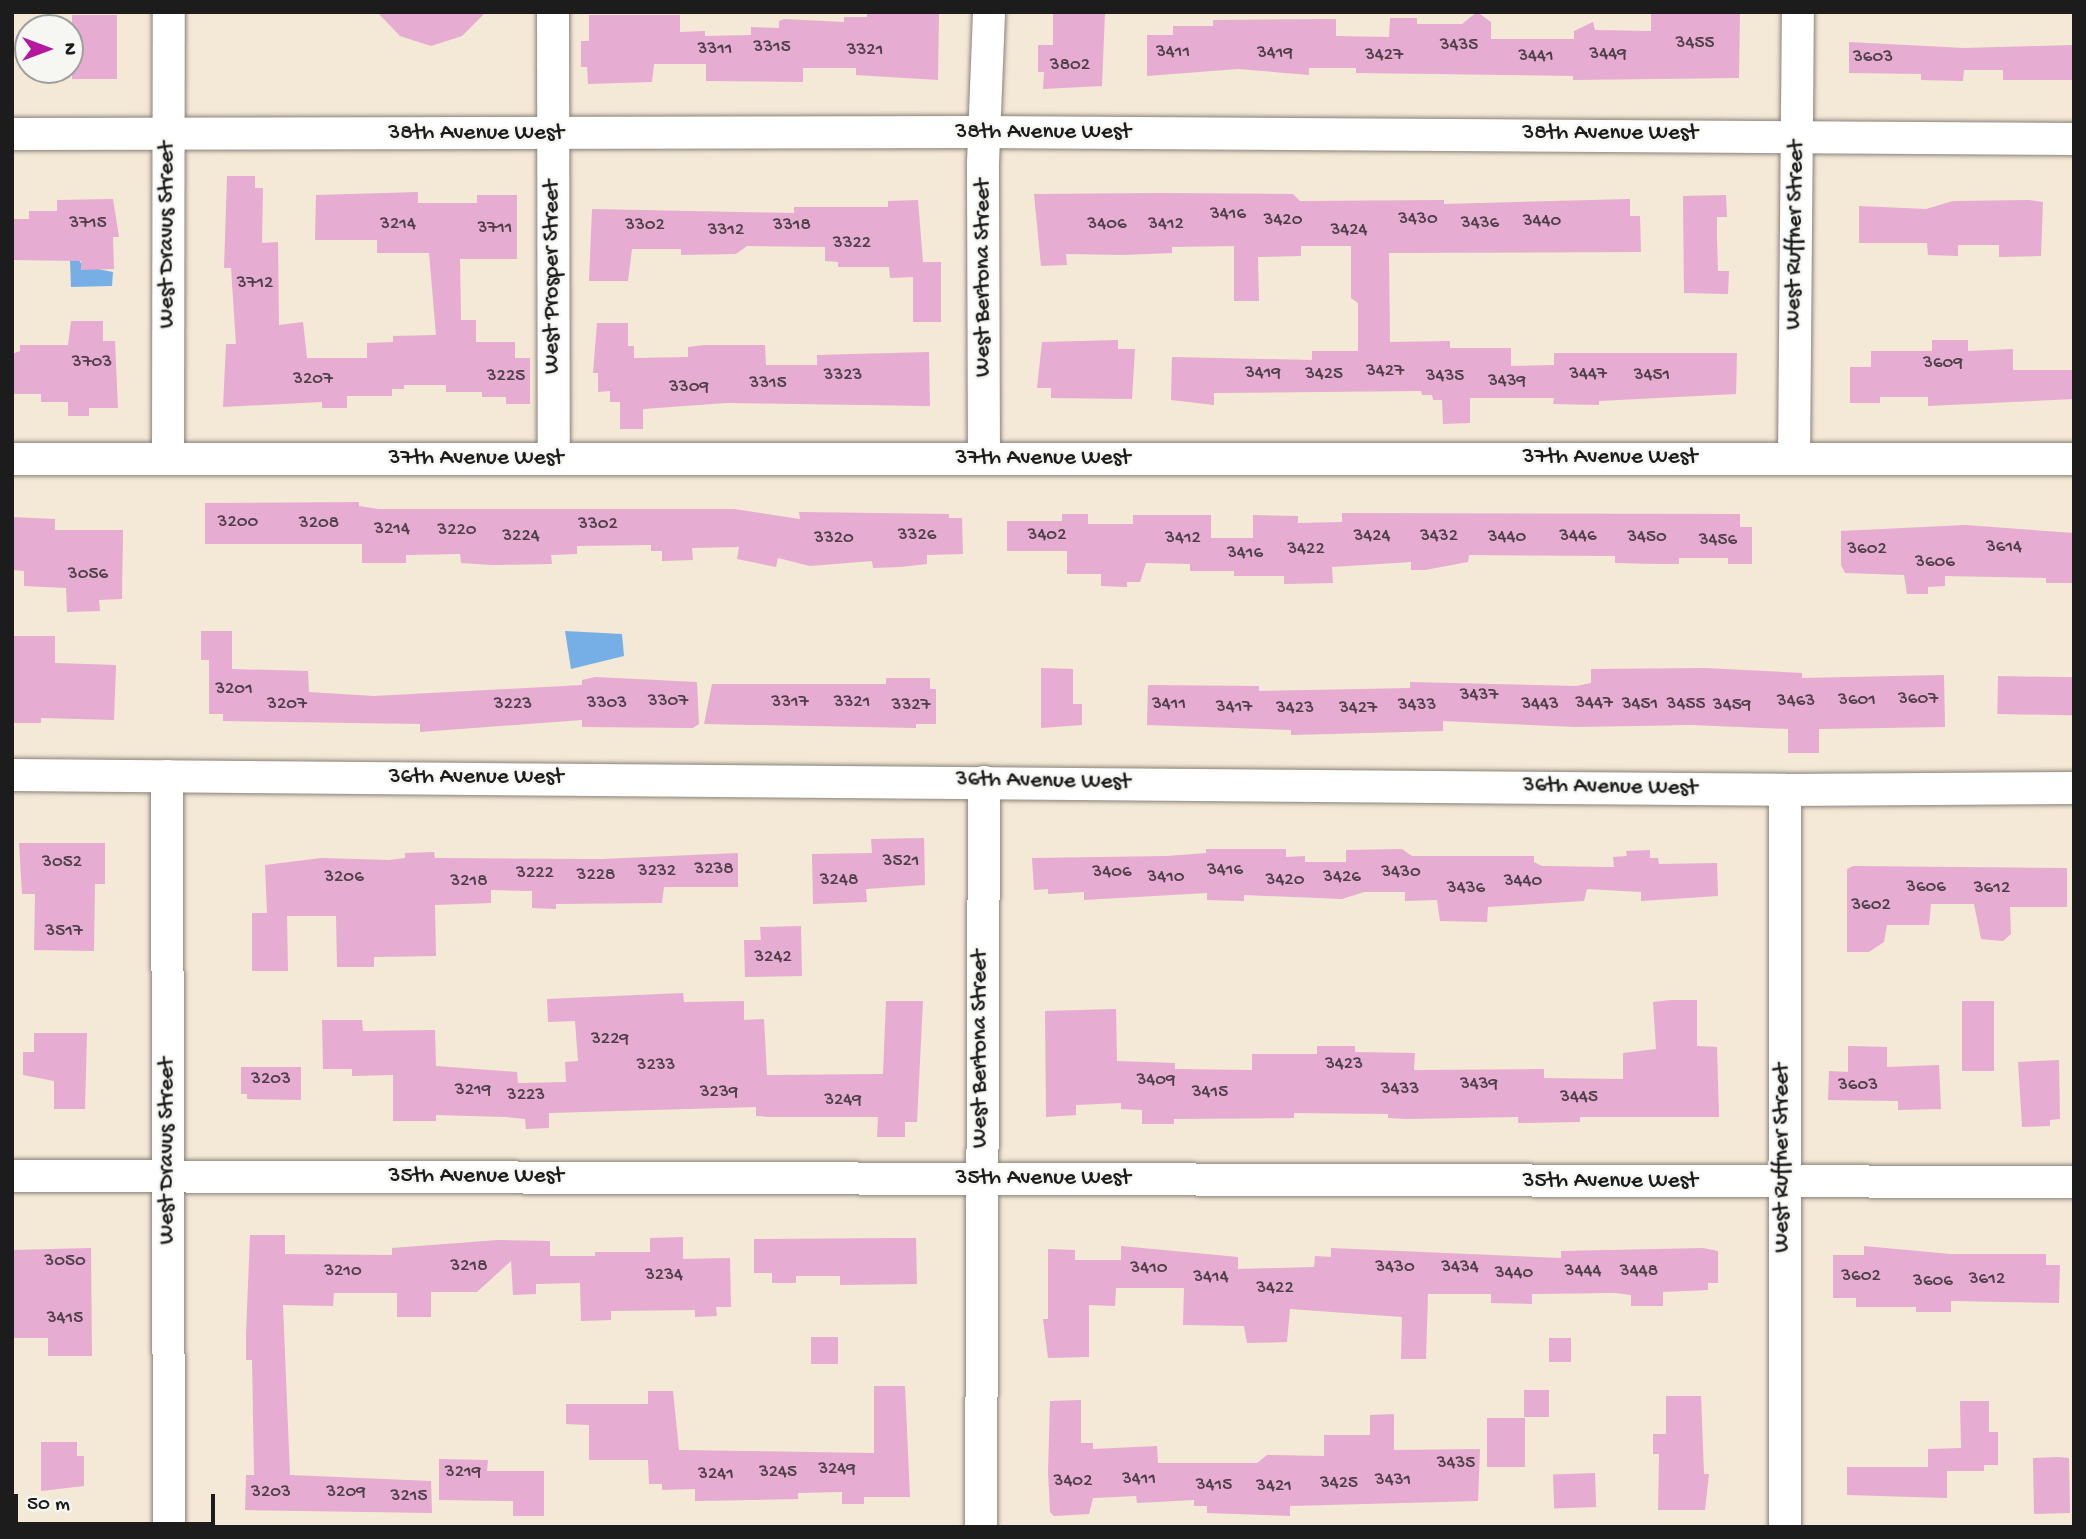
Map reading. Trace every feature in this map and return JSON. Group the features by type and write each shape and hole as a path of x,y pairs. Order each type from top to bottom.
{"street":[{"name":"West Dravus Street","path":"168,459 169,12"},
{"name":"West Prosper Street","path":"553,12 554,459"},
{"name":"West Bertona Street","path":"984,459 989,12"},
{"name":"West Ruffner Street","path":"1794,458 1798,12"},
{"name":"38th Avenue West","path":"12,134 986,132 1797,135 2074,139"},
{"name":"37th Avenue West","path":"12,458 2074,459"},
{"name":"36th Avenue West","path":"12,775 1786,790 2074,788"},
{"name":"West Dravus Street","path":"167,776 169,1527"},
{"name":"West Bertona Street","path":"981,1527 984,782"},
{"name":"West Ruffner Street","path":"1785,1527 1783,1183 1786,790"},
{"name":"35th Avenue West","path":"12,1177 2074,1182"}],"water":[{"path":"78,259 83,266 113,272 112,286 71,287 70,260"},
{"path":"565,631 622,634 624,656 571,669"}],"building":[{"path":"377,12 486,12 462,36 431,46 400,36"},
{"path":"867,12 939,12 938,80 856,75 856,68 803,68 803,82 706,81 706,64 654,64 652,82 588,84 587,67 581,67 581,41 589,41 589,15 680,15 680,32 705,31 705,36 751,35 751,27 779,28 779,21 784,19 844,22 844,17 867,17"},
{"path":"1053,12 1105,12 1102,86 1043,89 1044,72 1038,72 1038,45 1053,45"},
{"path":"1477,12 1491,22 1491,39 1574,39 1574,31 1593,22 1595,30 1651,31 1651,12 1740,12 1739,78 1573,80 1573,76 1356,73 1356,68 1309,68 1309,75 1238,69 1147,76 1147,35 1173,35 1173,26 1213,26 1213,20 1336,19 1336,36 1389,37 1390,18 1417,18 1417,24 1462,24"},
{"path":"84,15 117,15 117,79 84,79"},
{"path":"1849,42 1964,48 2074,45 2074,80 2003,80 2003,70 1964,70 1963,81 1921,80 1921,74 1849,73"},
{"path":"227,176 255,176 255,188 263,188 262,243 278,242 279,325 303,322 307,358 367,358 367,343 393,342 393,336 436,335 429,253 377,253 377,240 315,240 316,195 418,192 418,203 477,203 477,195 517,195 517,259 460,259 461,320 476,320 476,342 515,342 515,358 530,358 530,404 506,404 506,397 482,397 482,392 446,392 446,385 404,385 404,389 392,389 392,396 347,396 347,408 322,408 322,402 223,407 226,344 236,344 231,268 224,268"},
{"path":"1034,194 1293,194 1300,201 1444,200 1444,204 1630,199 1630,216 1640,216 1641,252 1389,253 1390,342 1450,341 1450,348 1511,348 1511,366 1554,365 1554,353 1737,353 1736,394 1599,401 1599,405 1553,404 1554,398 1470,398 1470,423 1443,424 1442,400 1433,400 1432,395 1422,395 1421,391 1214,393 1214,405 1171,400 1172,357 1312,360 1312,351 1358,351 1358,303 1351,298 1351,246 1301,246 1301,256 1258,257 1259,301 1234,301 1234,246 1172,247 1172,253 1066,254 1067,265 1041,266"},
{"path":"1726,195 1727,217 1717,217 1717,240 1718,271 1729,271 1728,294 1684,293 1683,196"},
{"path":"113,199 119,237 113,237 114,269 81,270 81,261 12,260 12,219 29,219 29,211 57,211 57,200"},
{"path":"918,200 923,262 941,262 941,322 913,322 913,277 890,278 889,267 838,267 838,262 825,261 825,247 747,246 736,254 681,255 681,249 632,249 628,281 589,281 592,209 794,213 794,207 888,207 888,201"},
{"path":"1953,201 2043,202 2041,256 1999,257 1999,245 1958,245 1958,256 1928,255 1927,243 1859,243 1859,206 1926,209"},
{"path":"71,321 103,321 103,341 115,341 118,408 89,408 89,416 68,416 68,402 41,402 41,394 12,394 12,354 20,351 20,345 68,345"},
{"path":"597,323 628,323 628,346 634,346 634,358 688,357 688,347 704,345 765,345 766,365 817,365 817,355 929,352 930,406 726,403 643,409 643,429 620,429 620,402 610,402 610,391 598,392 598,373 593,373"},
{"path":"1118,340 1118,349 1135,349 1132,399 1051,398 1051,388 1037,388 1042,342"},
{"path":"1932,340 1968,340 1968,351 2013,349 2013,370 2074,370 2074,399 1928,406 1928,397 1880,397 1880,403 1850,403 1850,367 1871,367 1871,351 1932,351"},
{"path":"359,502 359,506 378,509 734,509 800,519 799,512 949,514 949,518 962,518 963,554 927,555 927,564 873,568 872,561 810,566 778,558 776,567 737,559 739,547 692,548 693,560 662,561 662,551 651,551 651,545 577,546 577,554 551,555 552,564 492,565 461,563 460,554 406,555 406,563 362,563 362,544 205,544 205,503"},
{"path":"1342,513 1740,514 1740,527 1752,527 1752,564 1728,564 1728,558 1679,558 1679,564 1657,564 1615,563 1615,556 1469,555 1468,562 1425,570 1411,570 1411,562 1332,567 1333,583 1284,584 1284,576 1234,576 1234,571 1190,571 1190,564 1146,563 1140,582 1127,582 1127,587 1101,586 1101,574 1067,574 1067,551 1007,551 1007,521 1062,521 1062,514 1088,514 1088,524 1133,524 1133,515 1211,515 1211,538 1253,538 1253,515 1298,516 1298,523 1342,522"},
{"path":"12,517 55,519 55,530 123,530 122,599 99,600 100,611 67,612 66,588 24,586 24,571 12,570"},
{"path":"1965,525 2074,533 2074,583 2046,583 2046,578 1945,576 1945,586 1928,587 1928,594 1907,594 1904,575 1845,573 1841,565 1841,531"},
{"path":"201,631 232,631 232,669 308,671 309,692 374,696 582,685 582,680 595,677 697,682 699,724 693,728 582,727 582,720 420,732 420,724 223,721 223,714 209,714 209,660 201,660"},
{"path":"12,636 55,636 55,663 116,665 114,720 41,718 41,723 12,723"},
{"path":"1041,668 1073,669 1073,704 1082,704 1082,725 1041,728"},
{"path":"1705,668 1802,673 1802,678 1944,675 1945,727 1819,729 1819,753 1788,753 1788,729 1692,725 1576,727 1443,721 1443,731 1291,735 1291,730 1147,725 1148,685 1259,686 1259,691 1410,688 1410,682 1576,686 1591,683 1591,669"},
{"path":"1998,676 2074,677 2073,715 1997,714"},
{"path":"886,678 930,678 930,689 936,689 936,724 916,724 916,728 704,724 712,684 886,684"},
{"path":"924,838 925,885 866,889 867,902 813,904 812,854 872,853 871,839"},
{"path":"19,843 105,843 105,884 95,884 94,951 34,950 35,894 22,894"},
{"path":"1206,849 1286,849 1286,857 1305,856 1305,862 1346,862 1346,850 1402,849 1412,856 1534,856 1534,862 1542,866 1614,867 1613,857 1627,856 1626,851 1650,850 1650,858 1658,858 1659,864 1717,863 1718,896 1641,901 1641,892 1587,889 1584,901 1488,907 1487,922 1440,921 1437,900 1405,901 1405,892 1364,892 1342,899 1244,895 1244,901 1207,900 1207,893 1084,900 1084,892 1048,894 1048,889 1034,890 1032,858 1167,856 1206,853"},
{"path":"434,852 435,858 602,859 738,853 738,887 664,887 662,903 556,904 556,909 532,908 532,891 491,890 491,903 435,905 436,956 374,957 374,967 337,967 336,916 287,916 288,971 252,971 252,913 267,913 265,865 321,858 389,860 405,858 405,853"},
{"path":"1853,866 2067,868 2067,907 2010,907 2011,934 2003,941 1981,939 1974,904 1931,904 1929,925 1887,925 1884,942 1869,952 1847,952 1847,869"},
{"path":"801,926 802,976 745,977 744,940 761,940 760,927"},
{"path":"683,993 684,1002 744,1001 744,1020 764,1019 767,1075 883,1074 886,1001 923,1001 917,1122 905,1122 905,1137 877,1137 878,1117 756,1116 756,1107 549,1113 549,1128 526,1129 525,1119 506,1117 436,1115 436,1121 393,1121 393,1075 352,1076 352,1069 323,1069 322,1020 362,1020 363,1031 435,1030 436,1066 517,1072 518,1083 566,1082 565,1062 578,1061 575,1021 548,1022 547,999"},
{"path":"1697,1000 1697,1046 1717,1047 1719,1117 1580,1117 1580,1122 1518,1123 1518,1117 1407,1119 1388,1118 1388,1114 1294,1113 1294,1118 1174,1119 1174,1124 1142,1124 1142,1110 1121,1109 1121,1103 1076,1105 1076,1115 1046,1117 1045,1011 1116,1009 1117,1061 1175,1063 1175,1069 1252,1070 1252,1054 1317,1054 1317,1046 1355,1046 1355,1052 1415,1053 1414,1070 1544,1069 1544,1078 1623,1079 1623,1053 1656,1049 1653,1002"},
{"path":"1962,1001 1994,1001 1994,1071 1962,1071"},
{"path":"34,1033 87,1033 85,1109 54,1109 54,1081 23,1075 23,1052 34,1052"},
{"path":"1848,1046 1887,1047 1887,1067 1939,1065 1941,1109 1898,1110 1898,1101 1828,1100 1829,1071 1848,1072"},
{"path":"2059,1060 2060,1119 2050,1120 2050,1126 2022,1127 2018,1062"},
{"path":"241,1067 301,1067 301,1100 247,1099 247,1094 241,1094"},
{"path":"250,1235 285,1235 285,1254 392,1255 392,1248 498,1240 550,1241 550,1256 595,1256 595,1252 650,1252 650,1238 683,1237 683,1259 730,1258 731,1307 716,1307 717,1316 695,1317 695,1310 611,1311 611,1320 581,1321 580,1283 536,1284 536,1294 513,1295 511,1261 477,1292 431,1292 431,1317 397,1317 397,1293 334,1293 333,1306 283,1305 290,1475 431,1481 432,1513 245,1510 246,1475 254,1475 252,1360 246,1360"},
{"path":"916,1238 917,1284 840,1285 840,1276 796,1276 796,1283 772,1283 772,1273 754,1273 754,1239"},
{"path":"1121,1246 1238,1257 1238,1269 1314,1267 1315,1256 1331,1257 1331,1248 1561,1258 1561,1251 1703,1248 1718,1251 1718,1283 1708,1283 1708,1290 1663,1292 1663,1306 1631,1306 1631,1295 1615,1293 1532,1294 1532,1304 1491,1303 1491,1294 1428,1294 1426,1359 1401,1359 1402,1317 1290,1309 1287,1342 1247,1343 1244,1326 1183,1325 1184,1288 1116,1288 1115,1306 1089,1305 1089,1357 1048,1358 1043,1319 1048,1319 1048,1249 1075,1250 1075,1260 1121,1260"},
{"path":"1864,1246 1950,1254 2046,1254 2046,1265 2060,1265 2059,1303 1951,1301 1951,1312 1916,1312 1916,1307 1856,1307 1856,1298 1833,1298 1833,1255 1864,1255"},
{"path":"91,1248 92,1356 48,1356 48,1338 12,1338 12,1250"},
{"path":"811,1337 838,1337 838,1364 811,1364"},
{"path":"1549,1338 1571,1338 1571,1362 1549,1362"},
{"path":"874,1386 905,1386 910,1497 864,1497 864,1504 842,1504 842,1492 798,1493 798,1499 695,1501 695,1489 662,1490 662,1484 649,1484 648,1460 589,1460 589,1425 566,1424 566,1404 648,1404 648,1391 673,1391 679,1450 874,1453"},
{"path":"1524,1390 1549,1390 1549,1417 1524,1417"},
{"path":"1666,1396 1701,1396 1704,1474 1709,1474 1705,1510 1658,1510 1659,1454 1653,1454 1653,1434 1666,1434"},
{"path":"1081,1400 1081,1443 1093,1443 1093,1449 1157,1446 1158,1463 1257,1463 1267,1455 1324,1456 1324,1435 1370,1435 1370,1415 1394,1414 1394,1450 1480,1449 1478,1501 1290,1506 1290,1516 1207,1513 1207,1506 1194,1506 1194,1500 1137,1503 1136,1496 1093,1498 1089,1514 1054,1516 1050,1512 1048,1472 1050,1401"},
{"path":"1960,1401 1989,1401 1989,1432 1998,1432 1998,1465 1984,1465 1984,1471 1947,1471 1947,1498 1847,1495 1847,1467 1928,1467 1928,1449 1961,1448"},
{"path":"1487,1418 1525,1418 1525,1467 1487,1467"},
{"path":"41,1442 77,1442 77,1456 84,1456 84,1486 41,1491"},
{"path":"2033,1458 2069,1458 2070,1513 2034,1514"},
{"path":"439,1459 488,1460 487,1471 544,1471 544,1516 513,1516 513,1501 439,1500"},
{"path":"1595,1473 1596,1507 1554,1508 1553,1474"}]}
